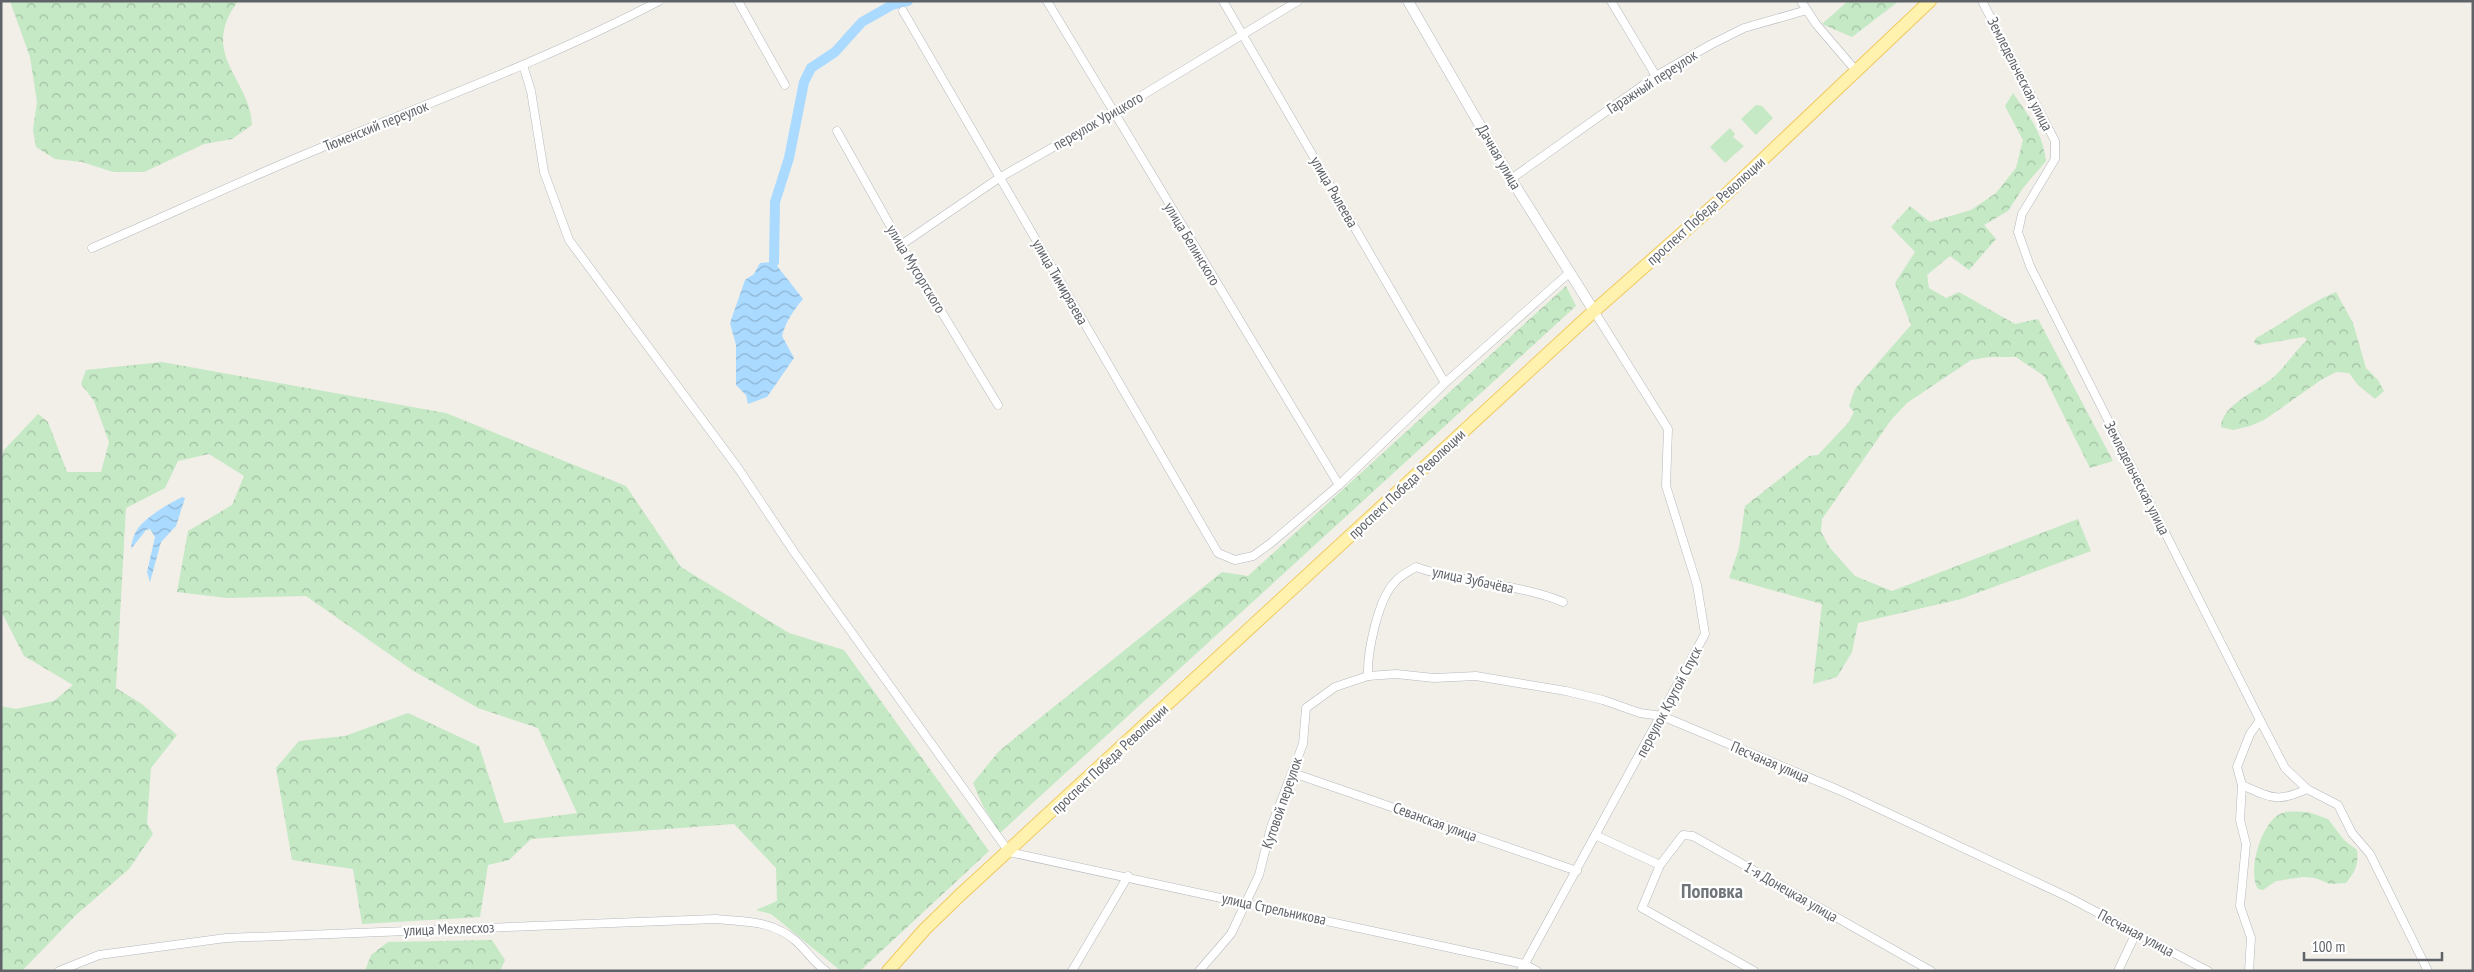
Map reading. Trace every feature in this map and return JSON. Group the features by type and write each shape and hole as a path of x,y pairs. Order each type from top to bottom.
{"main road":[{"name":"проспект Победа Революции","path":"888,971 952,903 1594,311 1721,199 1930,1"}],"street":[{"name":"Тюменский переулок","path":"92,248 286,162 523,66 617,23 659,1"},
{"path":"738,1 785,85"},
{"name":"улица Белинского","path":"1047,1 1113,114 1338,485"},
{"name":"улица Рылеева","path":"1223,1 1445,384"},
{"name":"переулок Урицкого","path":"901,245 999,178 1113,114 1298,1"},
{"name":"Дачная улица","path":"1408,1 1511,178 1594,311"},
{"path":"1611,1 1656,76"},
{"path":"1801,1 1806,10 1857,72"},
{"name":"Земледельческая улица","path":"1982,1 2044,117 2054,141 2055,160 2022,214 2018,232 2030,266 2285,768 2307,789 2338,805 2352,833 2370,854 2428,971"},
{"name":"Гаражный переулок","path":"1511,178 1656,76 1710,45 1744,28 1806,10"},
{"name":"улица Тимирязева","path":"903,11 1218,553 1235,560 1253,556 1338,485"},
{"path":"523,66 531,91 544,172 569,240 738,468 794,552 1009,852"},
{"name":"улица Мусоргского","path":"837,131 901,245 998,405"},
{"path":"1338,485 1445,384 1569,273"},
{"name":"переулок Крутой Спуск","path":"1523,967 1662,716 1705,634 1697,585 1666,486 1668,429 1594,311"},
{"name":"улица Зубачёва","path":"1368,676 1370,643 1384,599 1395,581 1416,567 1470,581 1544,594 1563,602"},
{"name":"Песчаная улица","path":"1306,708 1335,688 1368,676 1396,674 1434,678 1476,676 1566,691 1603,700 1640,713 1662,716 1841,791 2068,897 2208,971"},
{"name":"Кутовой переулок","path":"1199,971 1230,934 1260,875 1271,827 1303,744 1306,708"},
{"path":"2249,971 2251,938 2240,906 2246,844 2240,820 2242,785 2237,768 2250,734 2260,720"},
{"name":"Севанская улица","path":"1293,773 1576,871"},
{"path":"2242,785 2271,798 2288,798 2307,789"},
{"path":"1595,835 1660,866 1642,908 1754,971"},
{"name":"1-я Донецкая улица","path":"1660,866 1683,835 1693,836 1931,971"},
{"name":"улица Стрельникова","path":"1009,852 1128,876 1537,971"},
{"path":"1072,971 1128,876"},
{"name":"улица Мехлесхоз","path":"59,971 99,955 226,938 716,919 769,924 796,941 817,965 826,971"},
{"path":"2118,971 2136,933"}],"green space":[{"path":"10,1 238,1 227,20 223,37 225,52 244,94 252,125 232,139 204,144 144,172 113,172 82,162 55,159 36,147 33,130 37,102 30,57"},
{"path":"1848,1 1899,1 1852,37 1822,24"},
{"path":"2013,93 2030,118 2042,141 2046,161 2023,188 2008,211 1984,225 1996,239 1969,270 1950,256 1927,275 1929,288 1946,298 1959,292 2015,324 2038,319 2113,461 2090,468 2044,376 2016,357 1990,357 1971,360 1907,403 1891,420 1822,519 1821,532 1830,548 1855,576 1892,591 2078,519 2091,551 1961,599 1858,623 1852,652 1837,677 1813,684 1822,604 1729,578 1739,548 1745,506 1809,456 1818,455 1848,423 1854,412 1849,406 1855,389 1911,325 1895,283 1915,252 1891,227 1910,206 1930,222 1971,210 1996,193 2016,168 2023,140 2005,106"},
{"path":"1756,105 1762,106 1773,118 1756,135 1741,119"},
{"path":"1730,128 1735,134 1733,137 1744,146 1725,163 1710,147"},
{"path":"1566,286 1576,306 1000,833 983,806 973,783 999,751 1222,572 1248,576"},
{"path":"2336,292 2353,323 2366,368 2378,380 2384,391 2375,399 2358,385 2349,373 2336,372 2321,380 2264,420 2233,430 2221,427 2222,419 2227,412 2240,400 2275,376 2307,340 2304,337 2257,345 2254,342 2256,338 2315,302"},
{"path":"162,362 446,413 626,486 681,567 789,633 844,650 989,851 860,971 841,971 771,914 756,910 777,901 776,868 734,824 531,839 509,860 488,865 480,917 362,924 353,869 292,860 276,768 299,741 345,736 408,713 479,746 504,823 577,813 538,728 478,708 412,670 306,596 227,598 177,592 188,531 232,505 244,476 209,454 178,461 165,488 126,508 116,688 142,704 177,735 151,768 147,823 153,834 129,869 76,915 22,971 1,971 1,706 16,709 54,701 73,685 24,656 1,611 1,459 4,450 38,414 48,422 67,472 101,472 109,442 94,401 81,384 86,370"},
{"path":"2308,812 2328,819 2344,840 2357,850 2357,864 2352,875 2346,883 2330,884 2315,878 2303,877 2276,881 2263,890 2258,889 2255,881 2255,860 2267,827 2280,814"},
{"path":"492,940 505,960 500,971 365,971 371,955 388,942"}],"water":[{"path":"774,262 803,299 790,316 782,336 794,358 767,397 748,404 746,395 736,385 736,345 730,323 745,280 754,274 760,263"},
{"path":"182,497 185,498 176,526 161,542 150,582 147,572 155,537 150,529 146,530 131,549 134,537 140,525 164,507"}],"waterway":[{"path":"774,262 775,202 789,158 804,82 811,68 835,52 862,22 892,5 908,1"}],"district":[{"name":"Поповка","path":"1712,891"}]}
